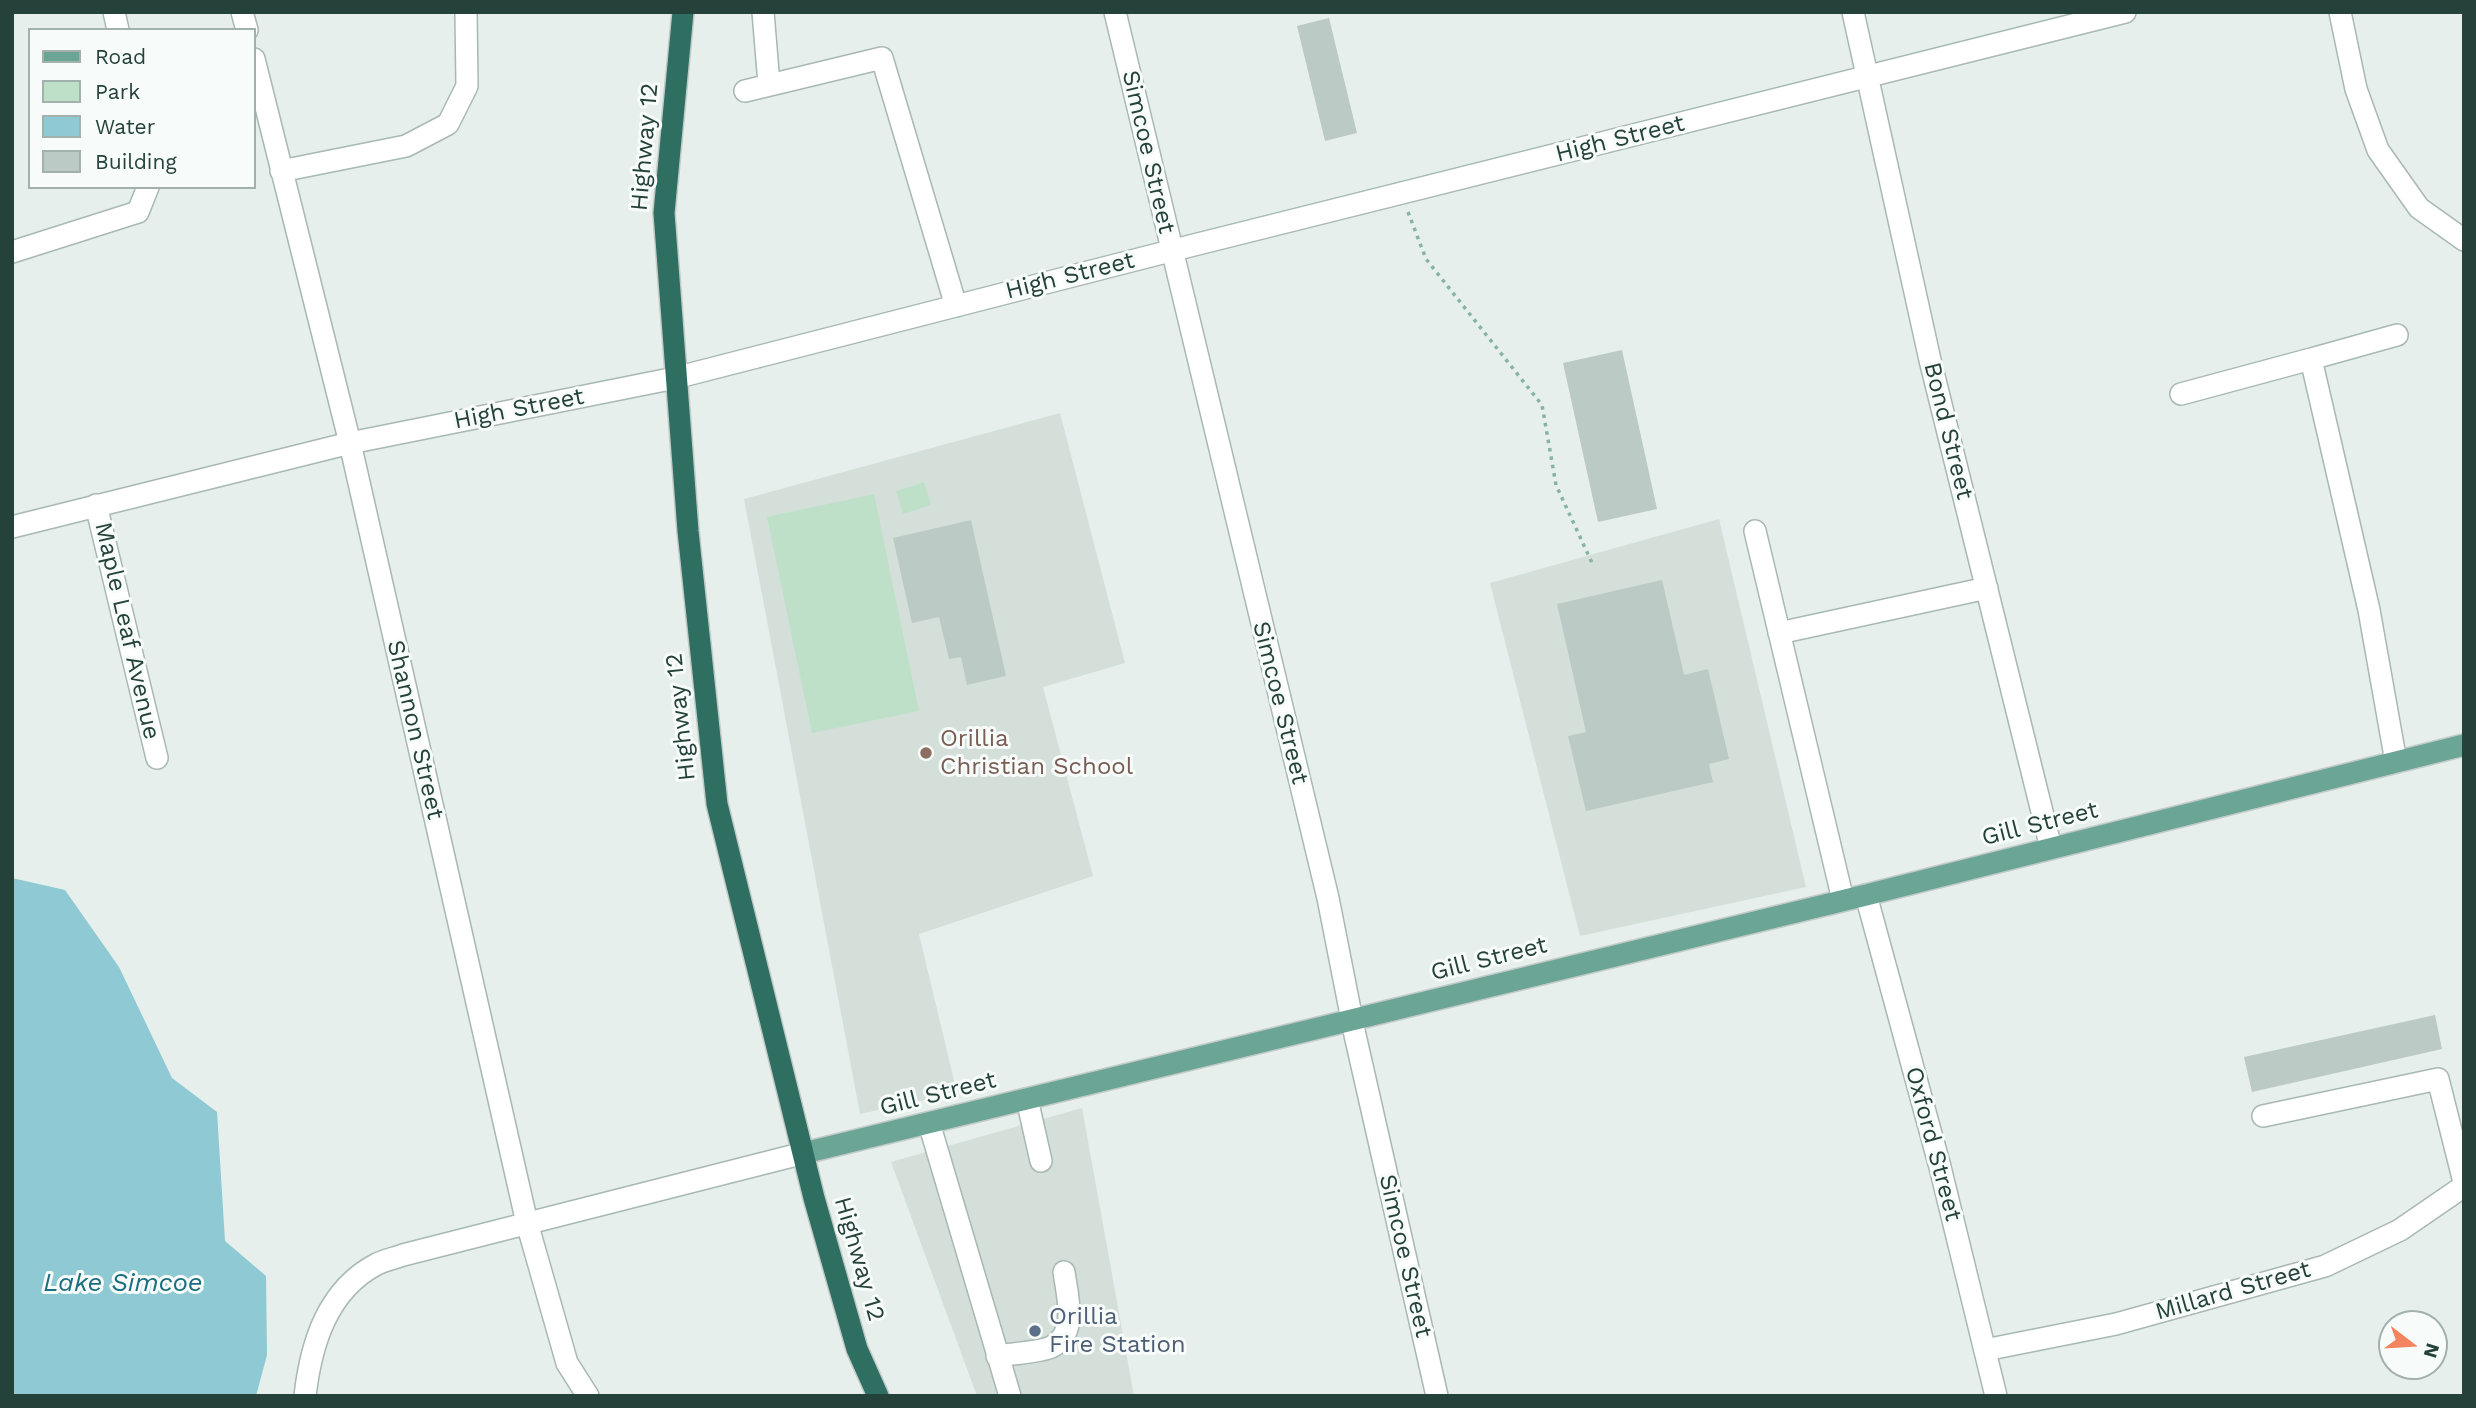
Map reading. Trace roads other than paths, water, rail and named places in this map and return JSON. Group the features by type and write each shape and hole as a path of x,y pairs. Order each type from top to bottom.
{"highway":[{"name":"Highway 12","path":"683,12 664,213 688,531 717,804 804,1153 857,1349 878,1396"}],"main road":[{"name":"Gill Street","path":"804,1153 1866,895 2464,746"}],"street":[{"path":"281,171 406,146 448,124 467,86 466,12"},
{"path":"763,12 768,83"},
{"name":"Simcoe Street","path":"1115,12 1170,250 1328,898 1351,1020 1437,1396"},
{"name":"Bond Street","path":"1853,12 1930,360 2051,848"},
{"name":"High Street","path":"12,527 350,443 676,378 1170,250 2125,12"},
{"path":"2340,12 2356,89 2378,150 2418,208 2464,240"},
{"path":"745,91 768,83 882,58 956,306"},
{"name":"Shannon Street","path":"256,67 350,443 527,1223 567,1363 588,1396"},
{"path":"12,252 138,212 147,189"},
{"path":"2181,394 2397,335"},
{"path":"2311,359 2369,610 2396,762"},
{"name":"Maple Leaf Avenue","path":"96,505 157,758"},
{"path":"1755,531 1843,900"},
{"path":"1779,633 1987,588"},
{"name":"Oxford Street","path":"1866,895 1940,1167 1996,1396"},
{"path":"2263,1116 2438,1079 2464,1184"},
{"path":"1027,1099 1041,1161"},
{"path":"929,1123 1010,1396"},
{"name":"Gill Street","path":"305,1396 320,1326 335,1301 377,1264 403,1255 804,1153"},
{"name":"Millard Street","path":"1984,1350 2116,1324 2325,1266 2400,1230 2464,1184"},
{"path":"997,1356 1052,1347 1064,1334 1070,1316 1064,1272"}],"water":[{"name":"Lake Simcoe","path":"12,878 65,890 119,967 172,1078 217,1112 225,1241 266,1276 267,1355 256,1396 12,1396"}],"place":[{"name":"Orillia Christian School","path":"926,753"},
{"name":"Orillia Fire Station","path":"1035,1331"}]}
